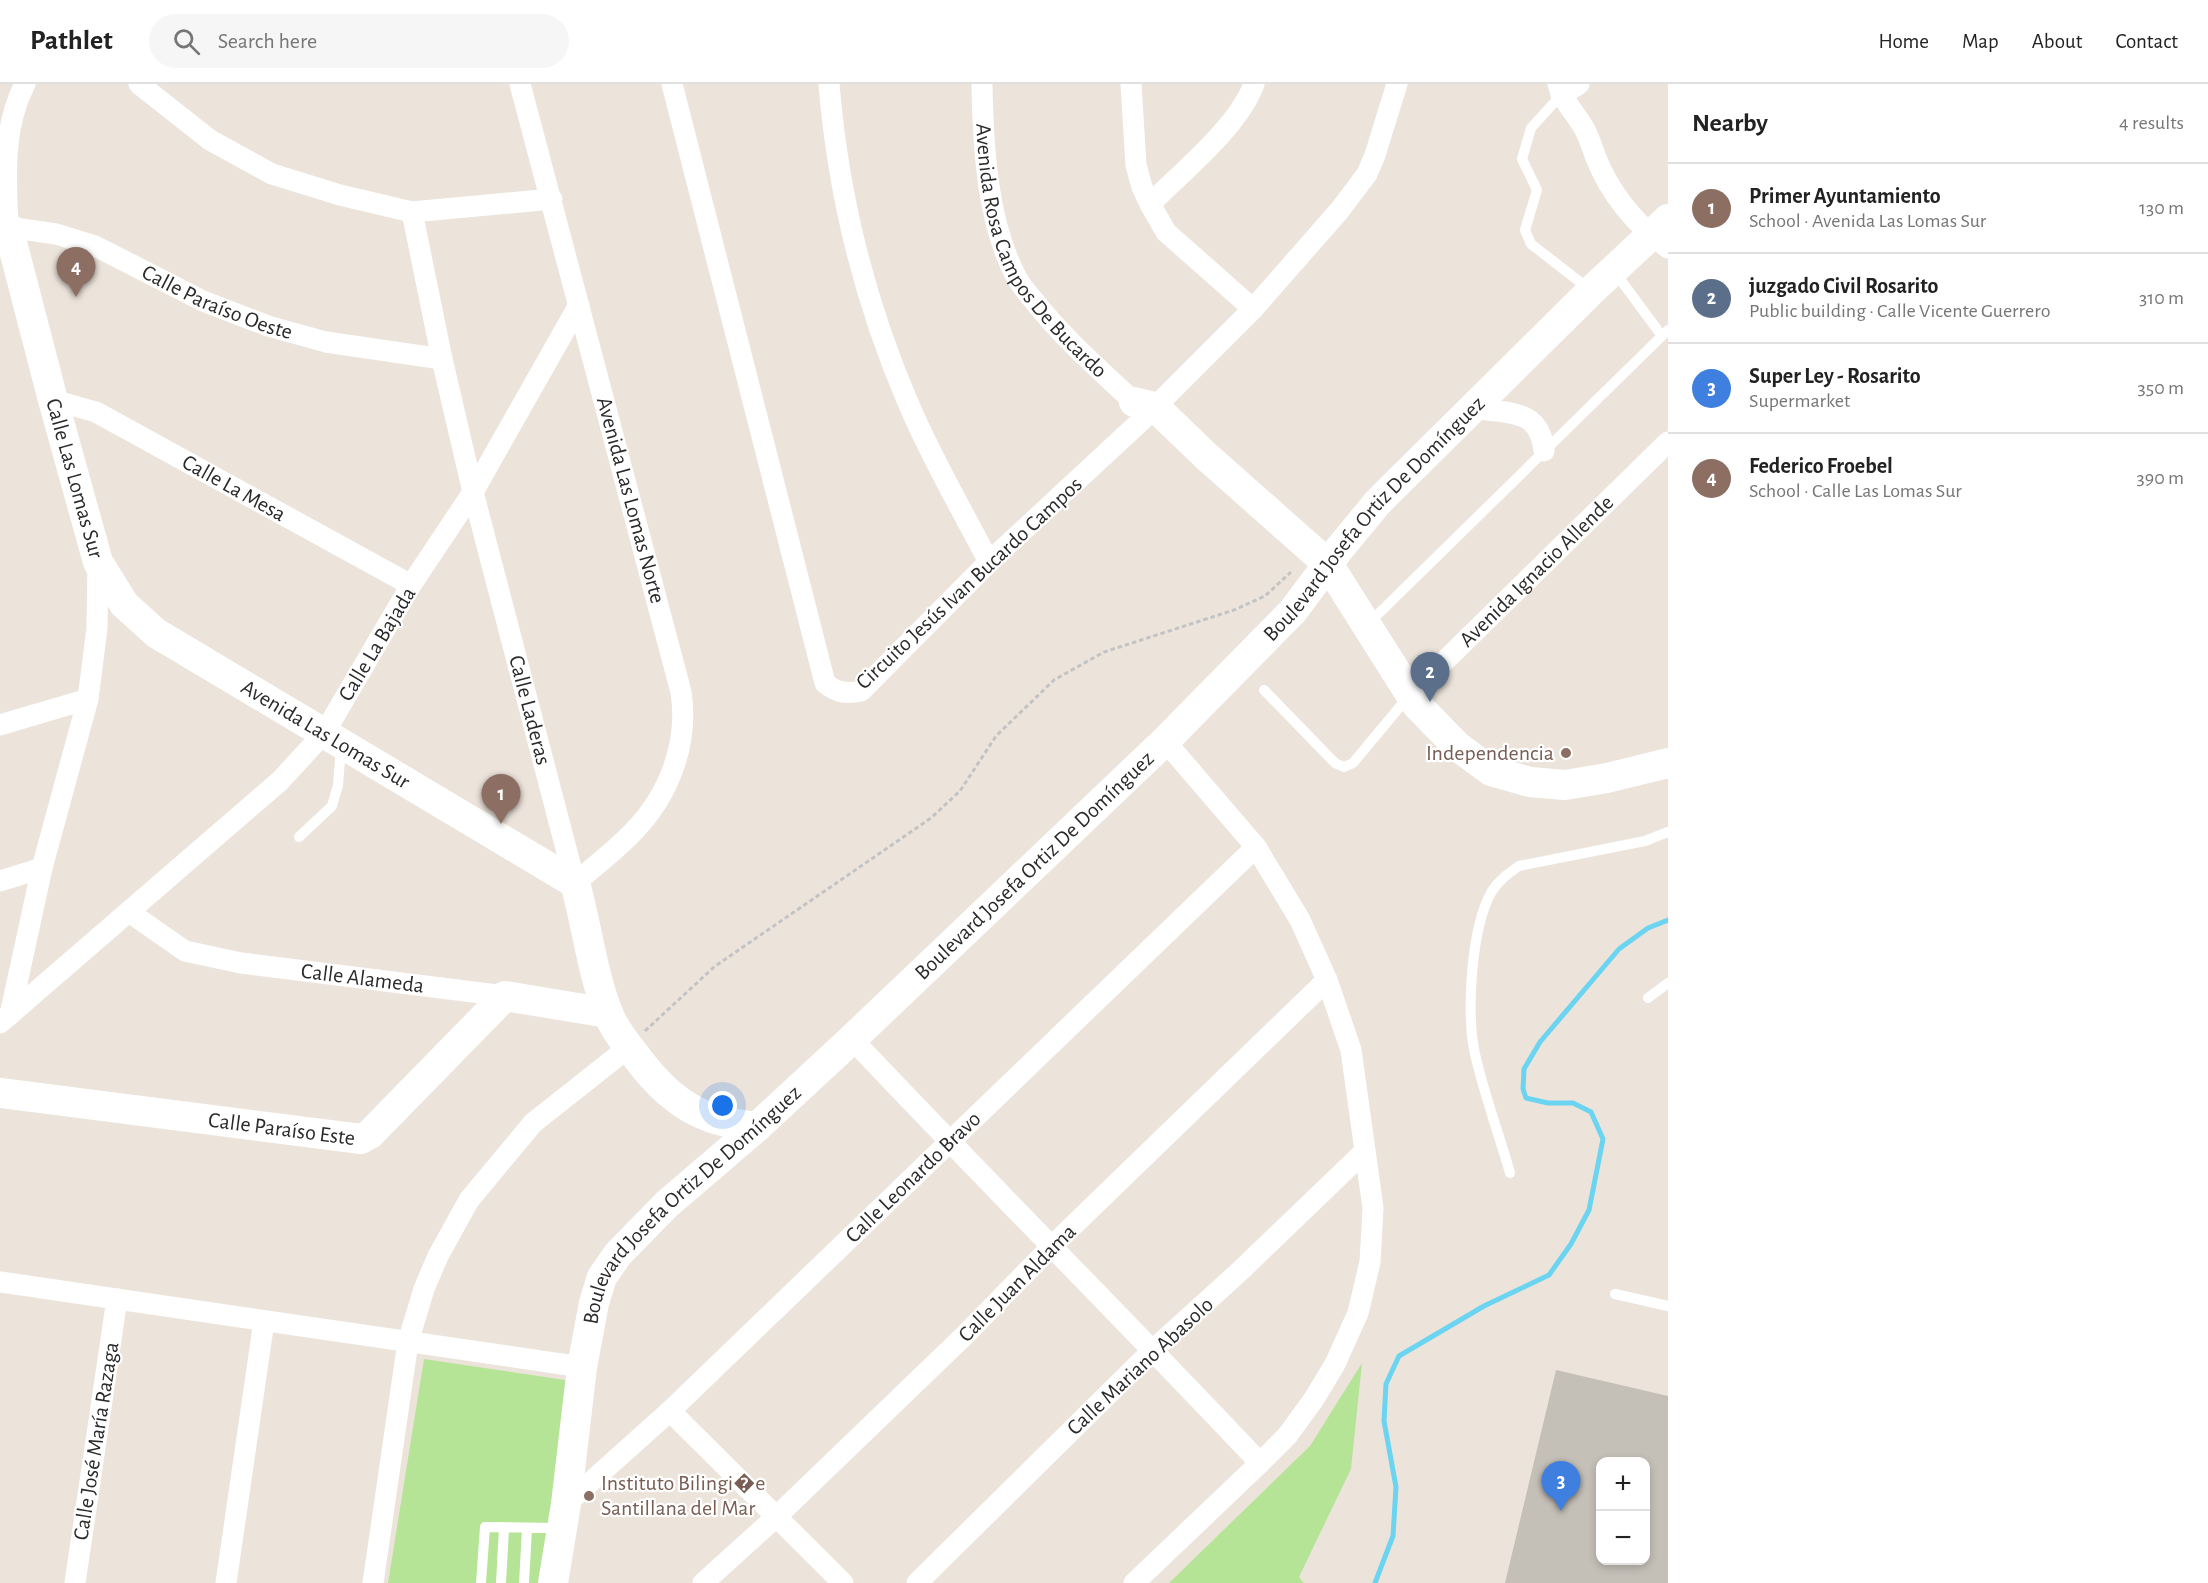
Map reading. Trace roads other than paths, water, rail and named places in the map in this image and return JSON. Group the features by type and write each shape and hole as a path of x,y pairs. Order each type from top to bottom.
{"street":[{"path":"139,84 210,140 272,174 340,195 412,212 552,199"},
{"name":"Avenida Las Lomas Norte","path":"520,84 681,692 684,712 683,734 675,766 650,812 634,831 575,884"},
{"name":"Circuito Jesús Ivan Bucardo Campos","path":"672,84 825,683 836,692 850,693 861,691 1144,410 1253,309 1339,211 1367,174 1376,155 1397,84"},
{"path":"829,84 832,123 849,222 867,292 909,405 989,562"},
{"name":"Avenida Rosa Campos De Bucardo","path":"982,84 985,147 993,206 1004,247 1019,281 1058,330 1200,463 1244,510 1348,597 1368,624"},
{"path":"1131,84 1136,165 1150,204 1166,232 1253,309"},
{"path":"1150,204 1232,123 1249,98 1254,84"},
{"path":"1566,88 1611,188 1634,218 1662,234"},
{"name":"Calle Las Lomas Sur","path":"5,1019 7,983 42,868 88,699 97,628 98,562 4,227 5,159 14,93"},
{"name":"Calle Laderas","path":"412,212 442,359 473,492 608,1012 616,1030 655,1082 680,1102 711,1118 757,1127"},
{"name":"Calle Paraíso Oeste","path":"4,227 56,234 95,246 203,302 268,326 326,342 442,359"},
{"name":"Boulevard Josefa Ortiz De Domínguez","path":"553,1583 564,1516 582,1367 594,1303 602,1277 618,1254 667,1203 757,1127 852,1039 1165,741 1293,611 1315,569 1378,502 1592,291 1662,234"},
{"name":"Calle La Bajada","path":"5,1019 333,737 411,585 473,492 579,305"},
{"name":"Calle La Mesa","path":"53,400 96,412 411,585"},
{"path":"1472,408 1517,414 1533,421 1543,435 1544,451"},
{"name":"Avenida Ignacio Allende","path":"1410,695 1668,442"},
{"name":"Avenida Las Lomas Sur","path":"98,562 124,603 156,633 575,884"},
{"path":"1368,624 1417,705 1449,738 1491,771 1530,782 1565,785 1607,778 1668,763"},
{"path":"0,725 88,699"},
{"path":"1134,1583 1287,1436 1314,1400 1335,1364 1358,1313 1370,1262 1373,1208 1351,1050 1328,980 1300,920 1256,847 1165,741"},
{"name":"Calle Leonardo Bravo","path":"564,1516 670,1411 1256,847"},
{"path":"0,881 42,868"},
{"name":"Calle Alameda","path":"129,912 185,951 241,963 505,996 608,1012"},
{"name":"Calle Juan Aldama","path":"703,1583 776,1517 965,1335 1051,1247 1328,980"},
{"name":"Calle Paraíso Este","path":"0,1093 361,1139 370,1134 505,996"},
{"path":"852,1039 1260,1463"},
{"path":"373,1583 408,1342 424,1289 438,1256 469,1200 533,1123 629,1047"},
{"name":"Calle Mariano Abasolo","path":"917,1583 1153,1350 1239,1272 1365,1151"},
{"path":"0,1282 582,1367"},
{"name":"Calle José María Razaga","path":"75,1583 117,1299"},
{"path":"226,1583 264,1321"},
{"path":"670,1411 843,1583"}],"lane":[{"path":"1566,88 1531,128 1522,159 1537,190 1525,230 1531,244 1592,291"},
{"path":"1368,624 1665,333 1614,271"},
{"path":"1264,690 1335,763 1344,767 1353,763 1410,695"},
{"path":"299,837 332,806 338,785 333,737"},
{"path":"1510,1173 1475,1054 1470,1012 1473,957 1492,891 1504,876 1519,866 1646,841 1668,832"},
{"path":"1648,998 1668,983"},
{"path":"1615,1294 1668,1306"},
{"path":"481,1583 483,1529 485,1527 527,1528 564,1516"},
{"path":"501,1583 504,1528"},
{"path":"524,1583 527,1528"}],"waterway":[{"path":"1375,1583 1393,1536 1396,1487 1384,1421 1386,1384 1399,1356 1484,1306 1549,1275 1571,1244 1589,1210 1603,1139 1591,1112 1573,1103 1548,1103 1526,1098 1523,1089 1524,1069 1540,1042 1619,949 1648,928 1668,920"}],"place":[{"name":"Federico Froebel","path":"76,297"},
{"name":"juzgado Civil Rosarito","path":"1430,702"},
{"name":"Independencia","path":"1566,753"},
{"name":"Primer Ayuntamiento","path":"501,824"},
{"name":"Instituto Bilingi�e Santillana del Mar","path":"589,1496"},
{"name":"Super Ley - Rosarito","path":"1561,1511"}]}
